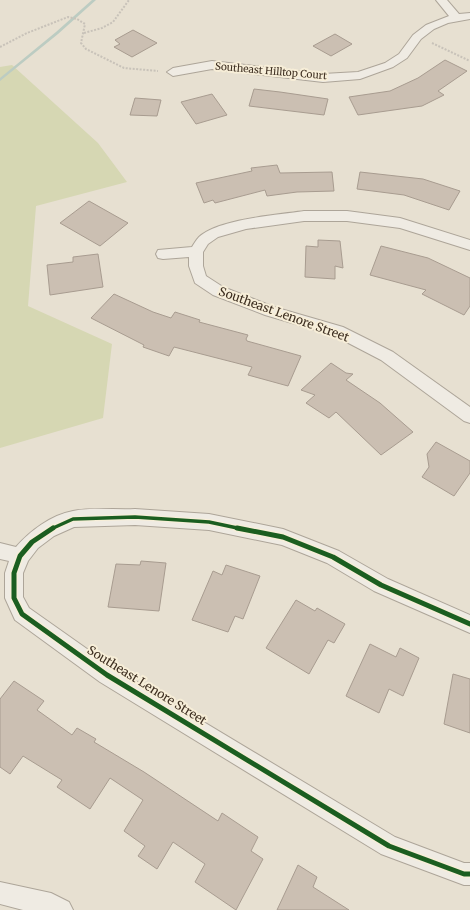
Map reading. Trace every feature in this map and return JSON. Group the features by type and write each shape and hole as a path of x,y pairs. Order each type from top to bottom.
{"street":[{"path":"441,0 456,18"},
{"name":"Southeast Hilltop Court","path":"173,72 212,65 323,78 360,75 389,65 403,56 417,37 430,27 456,18 470,16"},
{"path":"163,254 196,252 204,241 218,232 245,224 304,216 347,216 400,223 470,245"},
{"name":"Southeast Lenore Street","path":"196,252 196,266 200,279 218,291 270,311 338,331 387,356 470,416"},
{"name":"Southeast Lenore Street","path":"470,624 402,595 333,556 283,537 209,522 135,517 73,519 48,530 32,542 20,556 14,573 14,598 22,614 107,675 389,846 464,874 470,874"},
{"path":"0,551 20,556"},
{"path":"0,893 51,905 61,910"}],"path":[{"path":"84,33 110,24 116,19 123,6 129,0"},
{"path":"0,47 28,33 68,17 74,17 80,19 85,24 81,43 86,49 124,68 173,72"},
{"path":"436,44 470,61"}],"green space":[{"path":"12,65 98,143 127,182 36,206 28,306 112,344 103,418 0,448 0,67"}],"building":[{"path":"133,30 157,43 132,57 114,47 120,44 115,40"},
{"path":"335,34 352,44 331,56 313,46"},
{"path":"445,60 467,71 438,91 444,95 422,106 358,115 349,97 390,91 418,78"},
{"path":"254,89 328,99 324,115 249,106"},
{"path":"212,94 227,115 196,124 181,102"},
{"path":"135,98 161,100 157,116 130,115"},
{"path":"277,165 280,173 332,172 334,191 297,192 267,196 265,190 215,203 213,200 204,203 196,183 252,171 251,168"},
{"path":"360,172 423,179 460,191 449,210 404,195 357,189"},
{"path":"89,201 128,223 100,246 60,223"},
{"path":"318,240 340,241 343,268 335,266 335,279 305,277 306,246 318,247"},
{"path":"381,246 428,258 470,278 470,306 464,315 422,294 426,290 370,275"},
{"path":"98,254 103,287 50,295 47,265 73,262 73,257"},
{"path":"114,294 153,312 171,318 175,312 200,320 199,322 248,335 246,339 247,341 301,356 288,386 248,375 252,367 174,347 169,356 143,347 144,345 91,318"},
{"path":"331,363 346,373 353,374 346,380 380,403 413,432 381,455 336,412 329,418 306,403 315,395 301,390"},
{"path":"436,442 470,461 470,473 454,496 422,477 429,467 427,454"},
{"path":"141,561 166,563 159,611 108,607 116,564 140,565"},
{"path":"226,565 260,576 243,619 235,616 228,632 192,620 213,571 222,575"},
{"path":"296,600 315,611 317,608 345,624 334,643 328,640 309,674 266,648"},
{"path":"370,644 396,657 400,648 419,658 403,696 389,689 379,713 346,696"},
{"path":"453,674 470,679 470,733 444,724"},
{"path":"14,681 44,701 37,710 72,735 77,728 96,739 94,742 144,772 218,821 222,813 258,837 251,851 263,859 236,910 195,882 205,864 173,842 157,869 138,856 145,846 124,831 143,800 110,778 90,809 57,787 62,780 23,756 10,774 0,767 0,699"},
{"path":"298,865 317,877 313,887 349,910 277,910"}],"waterway":[{"path":"0,80 94,0"}],"cycle path":[{"path":"470,624 381,585 333,557 283,537 209,522 135,517 73,519 48,530 32,542 20,556 14,573 14,598 22,614 107,675 389,846 464,874 470,874"}]}
